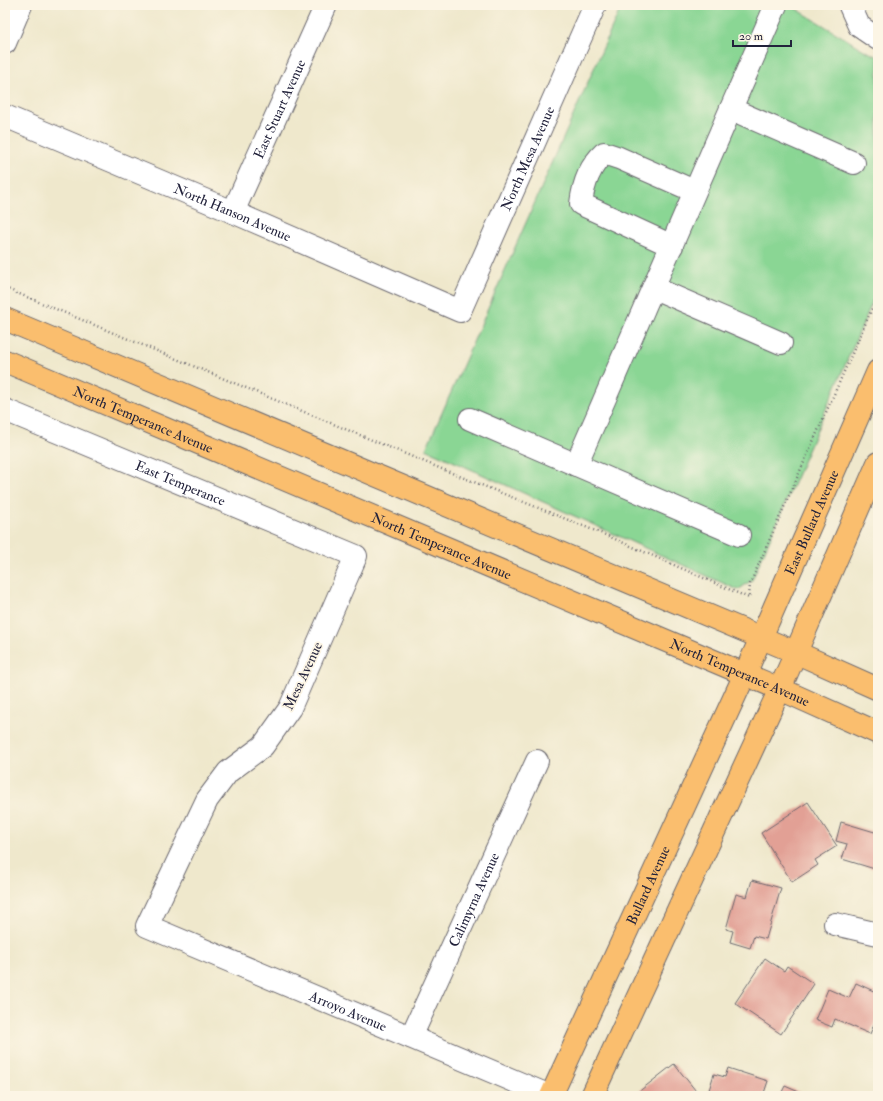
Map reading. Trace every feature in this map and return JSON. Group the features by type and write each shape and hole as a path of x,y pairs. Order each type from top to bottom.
{"main road":[{"path":"5,319 795,652 878,689"},
{"name":"North Temperance Avenue","path":"5,361 745,674 878,733"},
{"name":"East Bullard Avenue","path":"745,674 878,371"},
{"path":"592,1096 780,689 878,463"},
{"name":"Bullard Avenue","path":"550,1096 745,674"}],"street":[{"path":"5,43 21,5"},
{"name":"East Stuart Avenue","path":"233,212 326,5"},
{"name":"North Mesa Avenue","path":"460,311 595,5"},
{"path":"576,465 776,5"},
{"path":"850,5 859,26 878,39"},
{"path":"731,109 854,163"},
{"name":"North Hanson Avenue","path":"5,116 233,212 460,311"},
{"path":"672,246 581,204 582,191 595,161 604,153 619,158 694,191"},
{"path":"654,288 781,343"},
{"name":"East Temperance","path":"5,410 356,556"},
{"path":"470,418 739,536"},
{"name":"Mesa Avenue","path":"147,926 207,800 228,772 262,746 290,708 356,556"},
{"name":"Calimyrna Avenue","path":"411,1037 537,761"},
{"path":"835,924 878,934"},
{"name":"Arroyo Avenue","path":"147,926 550,1096"}],"path":[{"path":"5,288 437,467 608,536 749,598 750,584 878,294"}],"green space":[{"path":"622,5 790,5 878,57 878,289 752,580 738,590 426,449"}],"building":[{"path":"808,802 837,846 815,860 818,865 792,882 761,833"},
{"path":"841,822 878,833 878,870 842,859 847,844 836,841"},
{"path":"752,880 781,888 766,939 754,936 750,948 730,942 733,931 726,929 736,894 747,897"},
{"path":"765,958 784,971 787,966 814,984 781,1034 735,1003"},
{"path":"856,983 878,993 878,1015 870,1034 835,1019 832,1027 815,1020 828,989 849,998"},
{"path":"674,1064 696,1091 690,1096 640,1096 637,1093"},
{"path":"728,1068 768,1081 763,1096 719,1096 720,1094 709,1090 714,1074 725,1077"},
{"path":"785,1086 808,1096 780,1096"}]}
